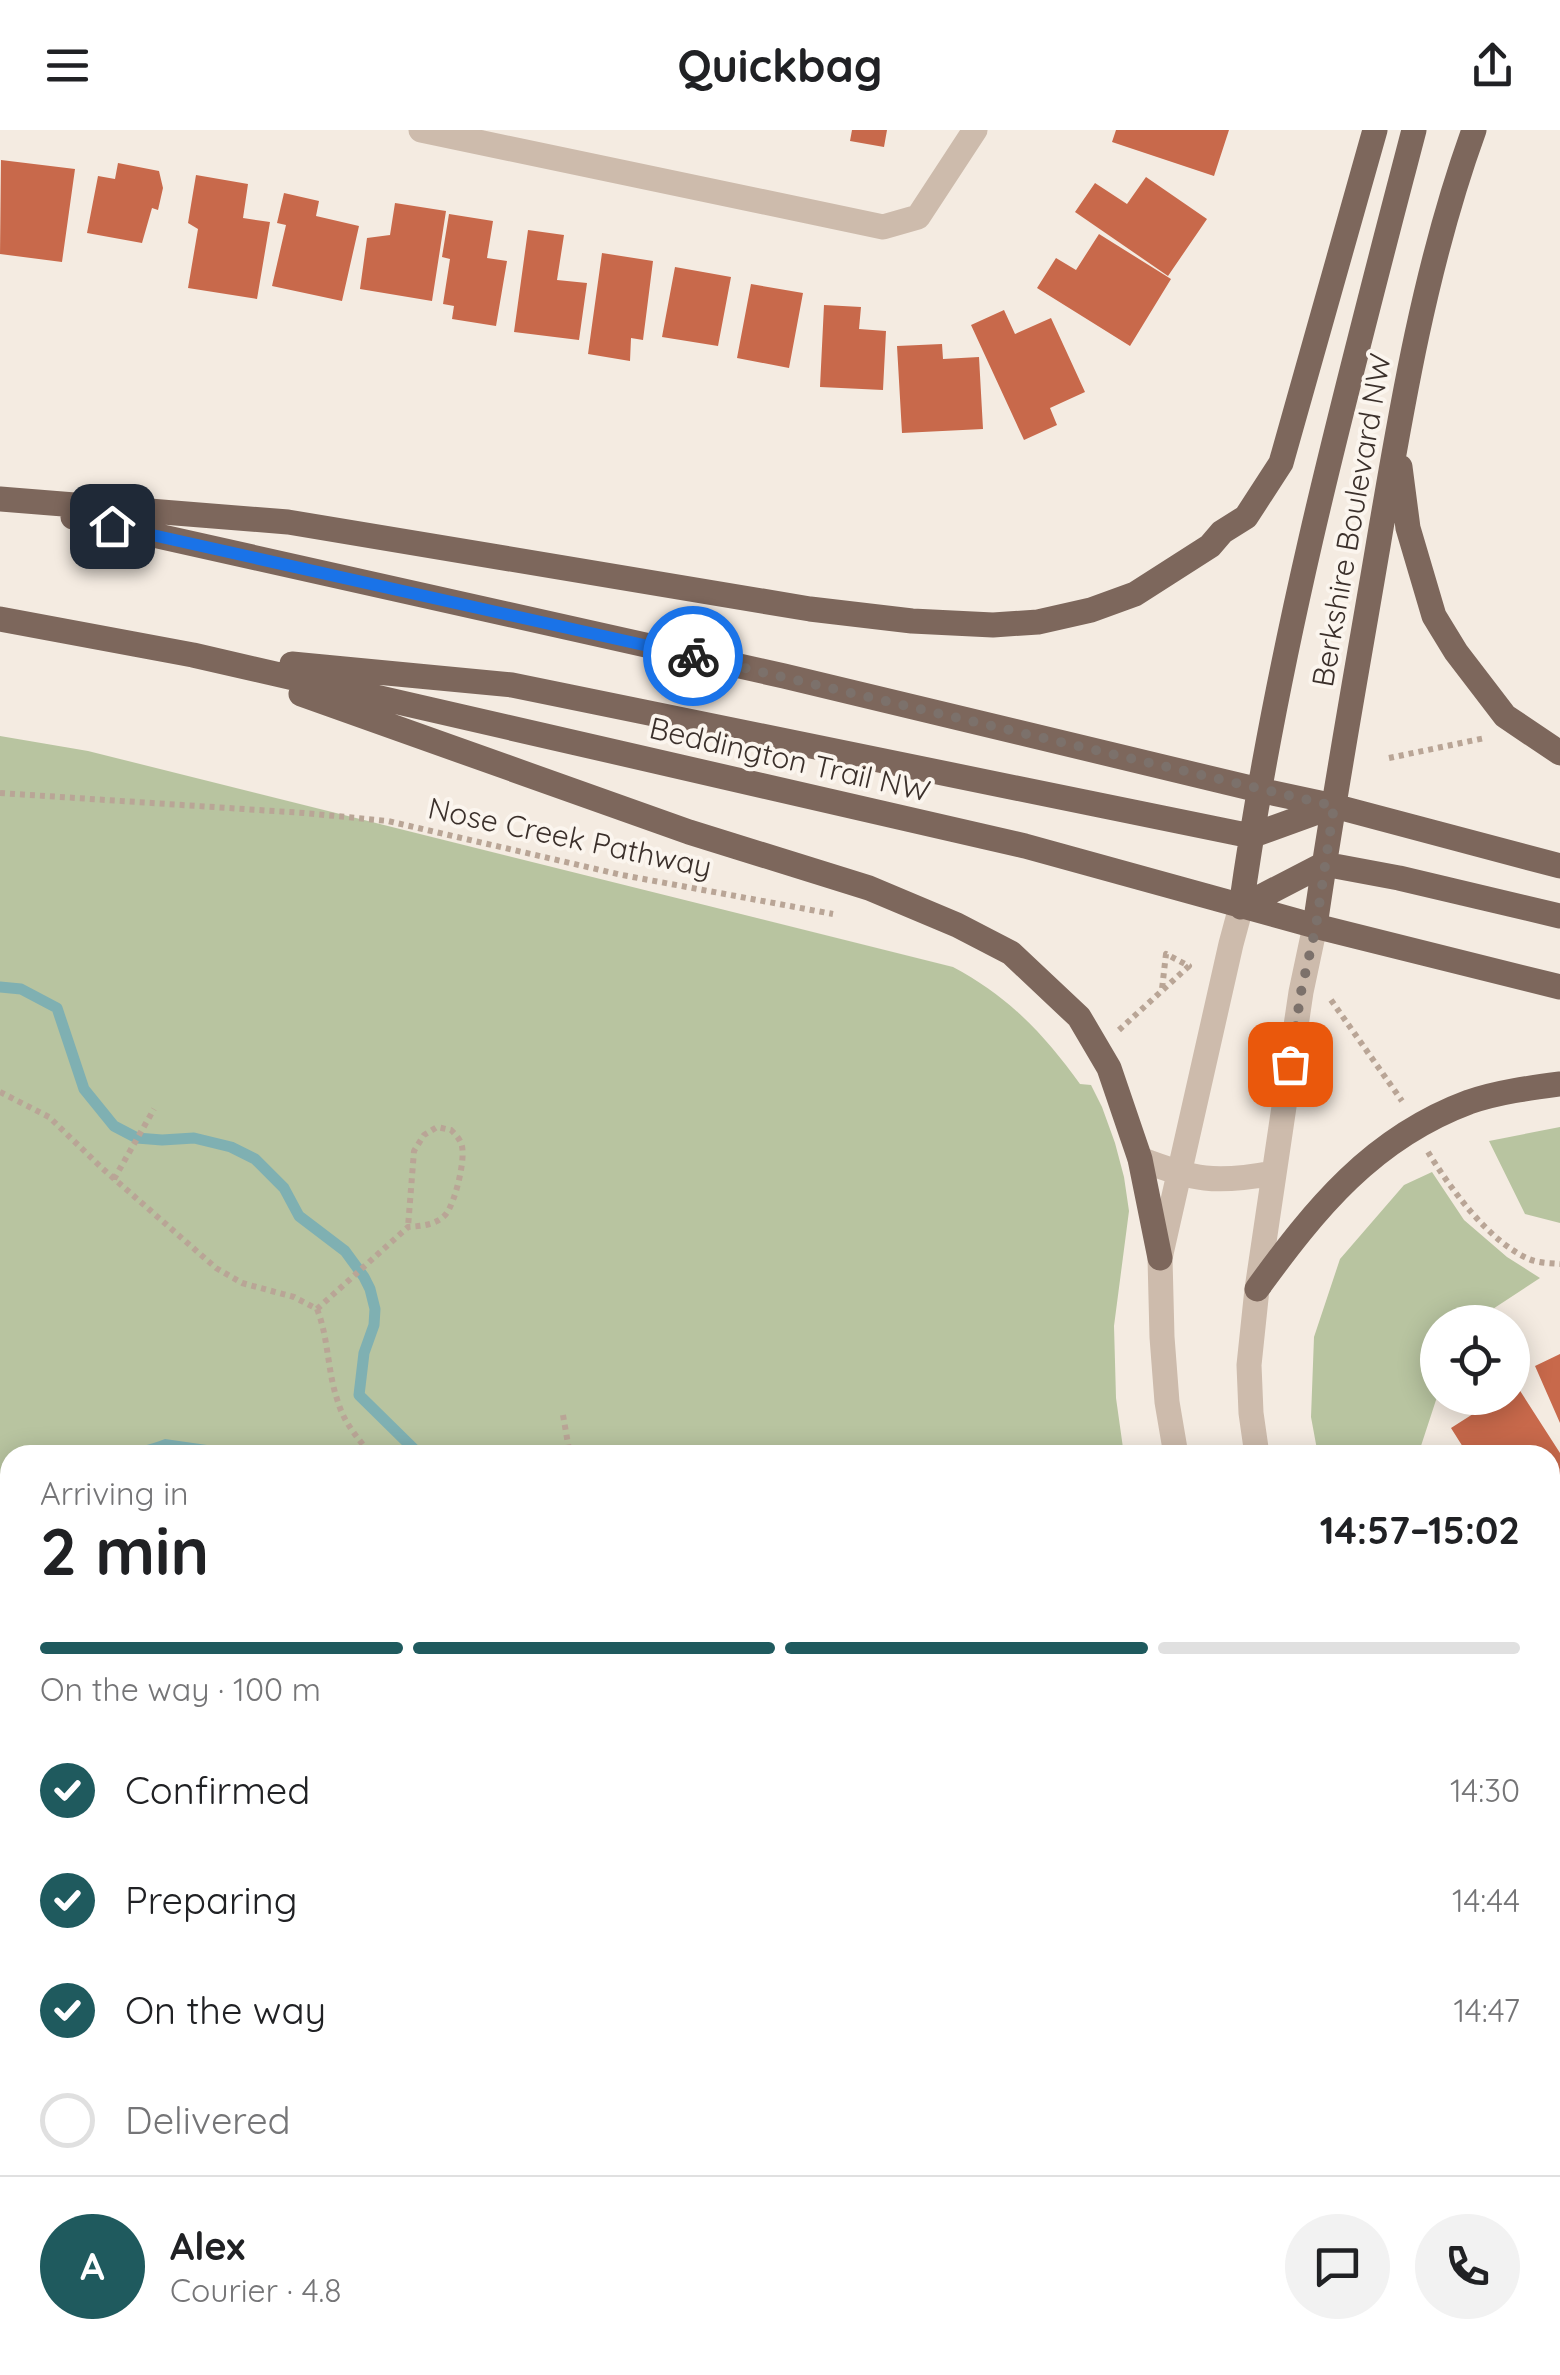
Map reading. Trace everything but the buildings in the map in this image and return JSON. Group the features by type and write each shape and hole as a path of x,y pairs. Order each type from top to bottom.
{"main road":[{"path":"0,500 288,522 791,606 912,622 1038,622 1091,610 1135,594 1210,546 1222,532 1246,518 1281,463 1376,130"},
{"name":"Berkshire Boulevard NW","path":"1242,907 1272,719 1330,452 1414,130"},
{"name":"Berkshire Boulevard NW","path":"1316,926 1397,438 1424,303 1474,130"},
{"path":"1397,438 1408,528 1434,616 1505,716 1560,753"},
{"path":"0,500 746,668 1334,806 1560,866"},
{"name":"Beddington Trail NW","path":"0,619 193,655 1025,846 1242,907 1560,987"},
{"path":"193,655 512,685 1251,836 1334,806"},
{"path":"193,655 689,832 868,888 958,925 1011,953 1080,1017 1109,1068 1140,1159 1160,1258"},
{"path":"1242,907 1324,864 1560,916"},
{"path":"1256,1289 1322,1204 1404,1134 1469,1102 1512,1090 1560,1084"}],"street":[{"path":"421,130 884,227 918,217 974,130"},
{"path":"1174,1445 1162,1337 1160,1258 1242,907"},
{"path":"1255,1445 1249,1364 1256,1289 1301,992 1316,926"},
{"path":"1140,1159 1180,1175 1205,1179 1273,1173"}],"path":[{"path":"1389,758 1487,738"},
{"name":"Nose Creek Pathway","path":"0,794 304,812 388,821 622,874 841,916"},
{"path":"1114,1034 1189,966 1166,954 1162,989"},
{"path":"1330,999 1402,1102"},
{"path":"0,1092 49,1117 216,1268 242,1282 294,1297 316,1308 325,1329 337,1400 350,1429 364,1445"},
{"path":"114,1178 154,1109"},
{"path":"316,1308 408,1227 427,1226 444,1216 456,1194 462,1144 451,1130 437,1127 424,1135 414,1151 408,1227"},
{"path":"1425,1146 1450,1188 1499,1238 1530,1260 1560,1264"},
{"path":"563,1416 568,1445"}],"green space":[{"path":"0,736 88,751 953,967 1008,1004 1053,1049 1080,1084 1091,1085 1115,1143 1124,1177 1129,1211 1114,1326 1116,1398 1123,1445 0,1445"},
{"path":"1560,1127 1560,1223 1525,1214 1489,1141"},
{"path":"1432,1172 1464,1220 1507,1257 1540,1278 1499,1305 1420,1305 1420,1415 1431,1415 1421,1445 1316,1445 1311,1417 1314,1337 1340,1259 1404,1185"}],"water":[{"path":"165,1439 207,1445 145,1445"}],"waterway":[{"path":"0,987 21,989 57,1008 84,1089 114,1126 137,1138 194,1138 231,1147 255,1159 284,1188 299,1216 345,1251 364,1277 375,1309 359,1395 410,1445"}],"way so far":[{"path":"693,656 1334,806 1290,1064"}],"route":[{"path":"112,526 693,656"}]}
